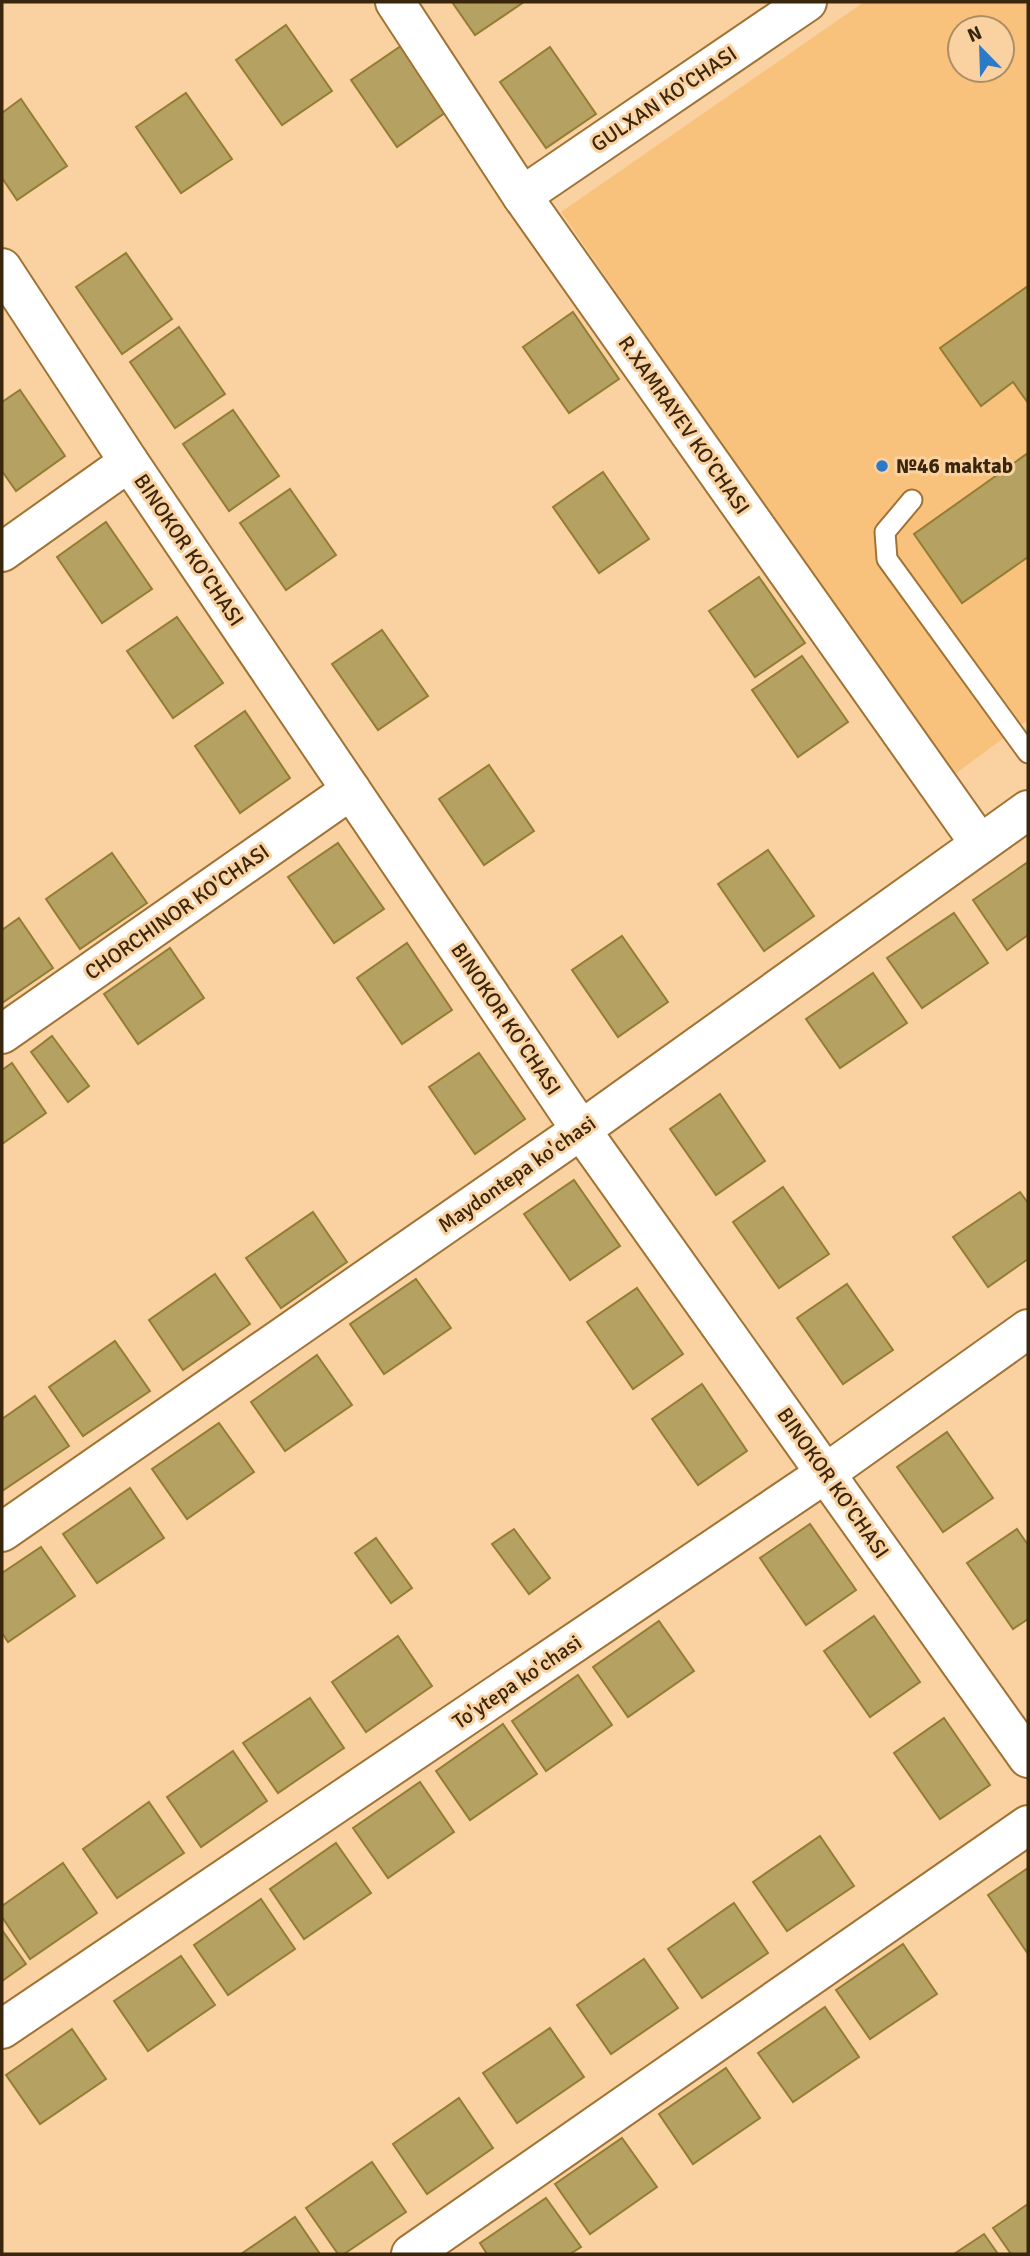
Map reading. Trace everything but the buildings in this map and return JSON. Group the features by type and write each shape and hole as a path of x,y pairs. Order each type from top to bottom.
{"street":[{"name":"R.XAMRAYEV KO'CHASI","path":"396,2 522,196 980,844"},
{"name":"GULXAN KO'CHASI","path":"522,196 807,2"},
{"name":"BINOKOR KO'CHASI","path":"2,268 129,462 581,1130 1028,1758"},
{"path":"2,551 129,462"},
{"name":"CHORCHINOR KO'CHASI","path":"2,1034 351,790"},
{"name":"Maydontepa ko'chasi","path":"2,1532 581,1130 1028,810"},
{"name":"To'ytepa ko'chasi","path":"2,2029 826,1473 1028,1329"},
{"path":"411,2254 1028,1825"}],"lane":[{"path":"912,500 885,532 887,559 1028,753"}],"shaded area":[{"name":"№46 maktab","path":"864,2 1028,2 1028,720 951,777 561,212"}],"place":[{"name":"№46 maktab","path":"882,466"}]}
